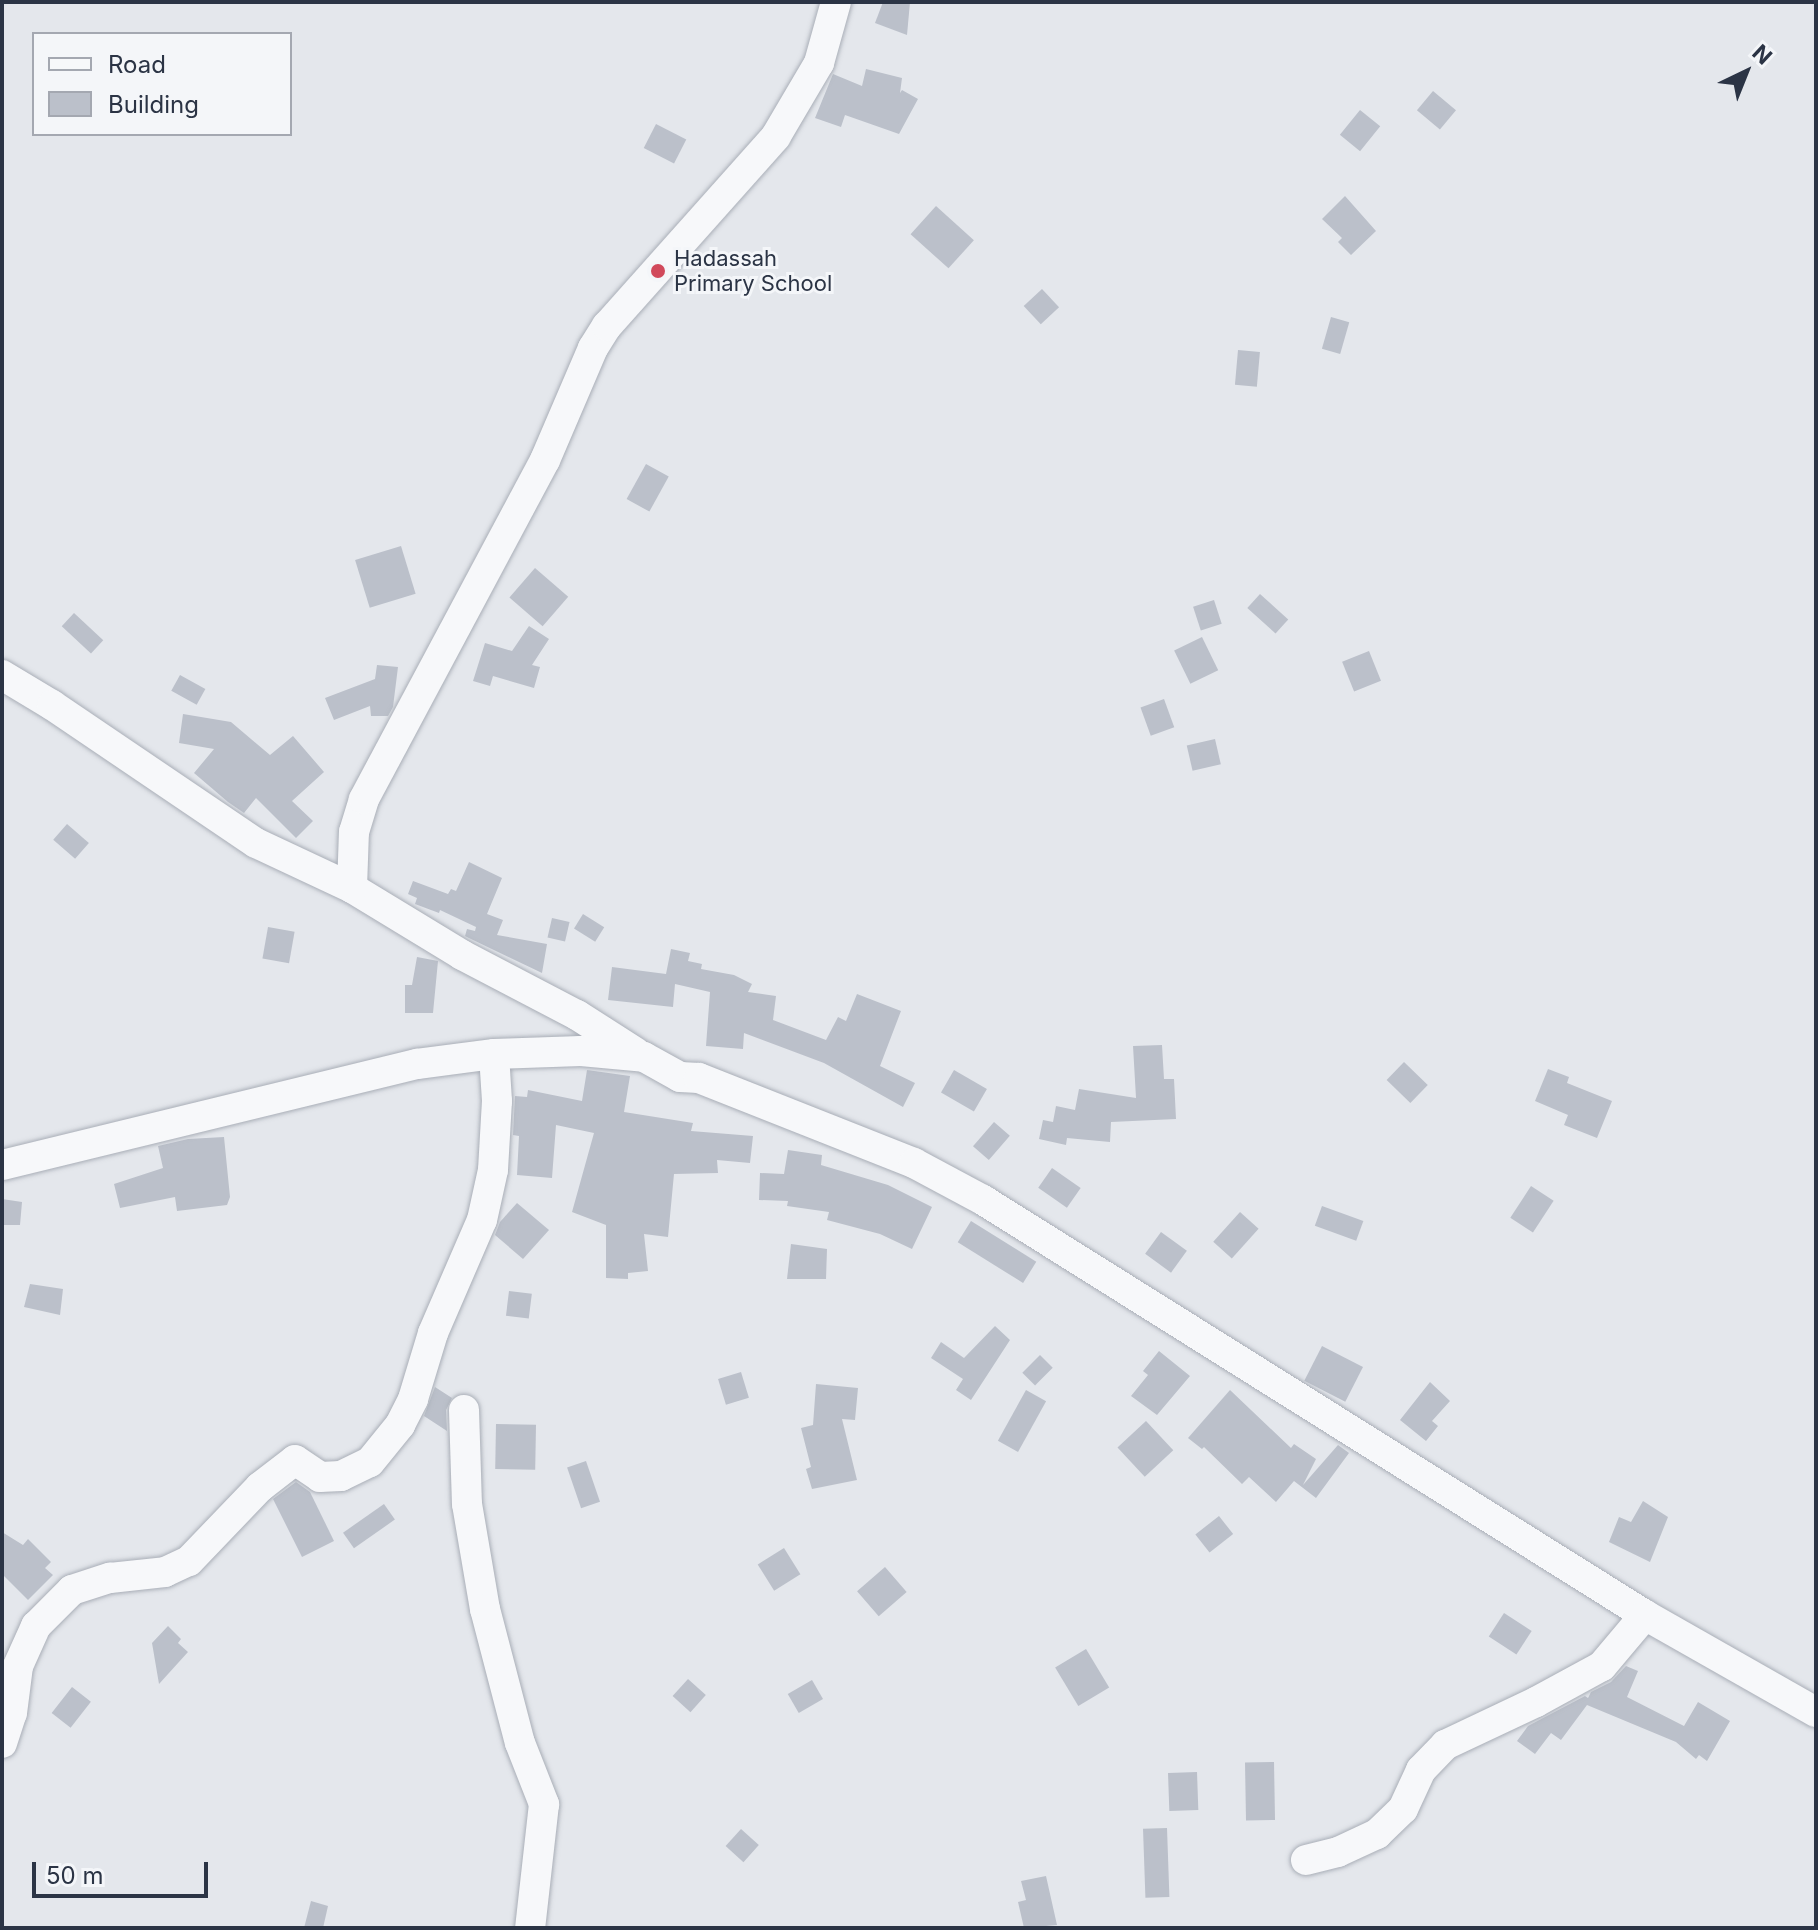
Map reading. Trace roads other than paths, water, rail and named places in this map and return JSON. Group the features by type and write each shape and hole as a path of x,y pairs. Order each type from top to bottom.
{"street":[{"path":"352,888 354,832 364,799 545,460 593,348 607,326 776,136 819,63 836,2"},
{"path":"2,675 52,705 243,835 292,862 352,888 462,955 577,1015 680,1077 699,1078 914,1163 983,1200 1645,1615 1816,1712"},
{"path":"2,1165 417,1064 494,1054 581,1051 644,1057"},
{"path":"2,1692 36,1626 72,1590 110,1578 165,1572 189,1561 260,1487 295,1460 320,1477 341,1476 370,1462 400,1425 413,1399 433,1333 482,1220 493,1170 496,1130 494,1054"},
{"path":"464,1410 467,1504 485,1609 520,1743 544,1804 530,1928"},
{"path":"1306,1860 1338,1852 1377,1834 1403,1809 1421,1770 1445,1745 1536,1702 1602,1666 1645,1615"},
{"path":"2,1743 12,1713 18,1666"}],"place":[{"name":"Hadassah Primary School","path":"658,271"}]}
